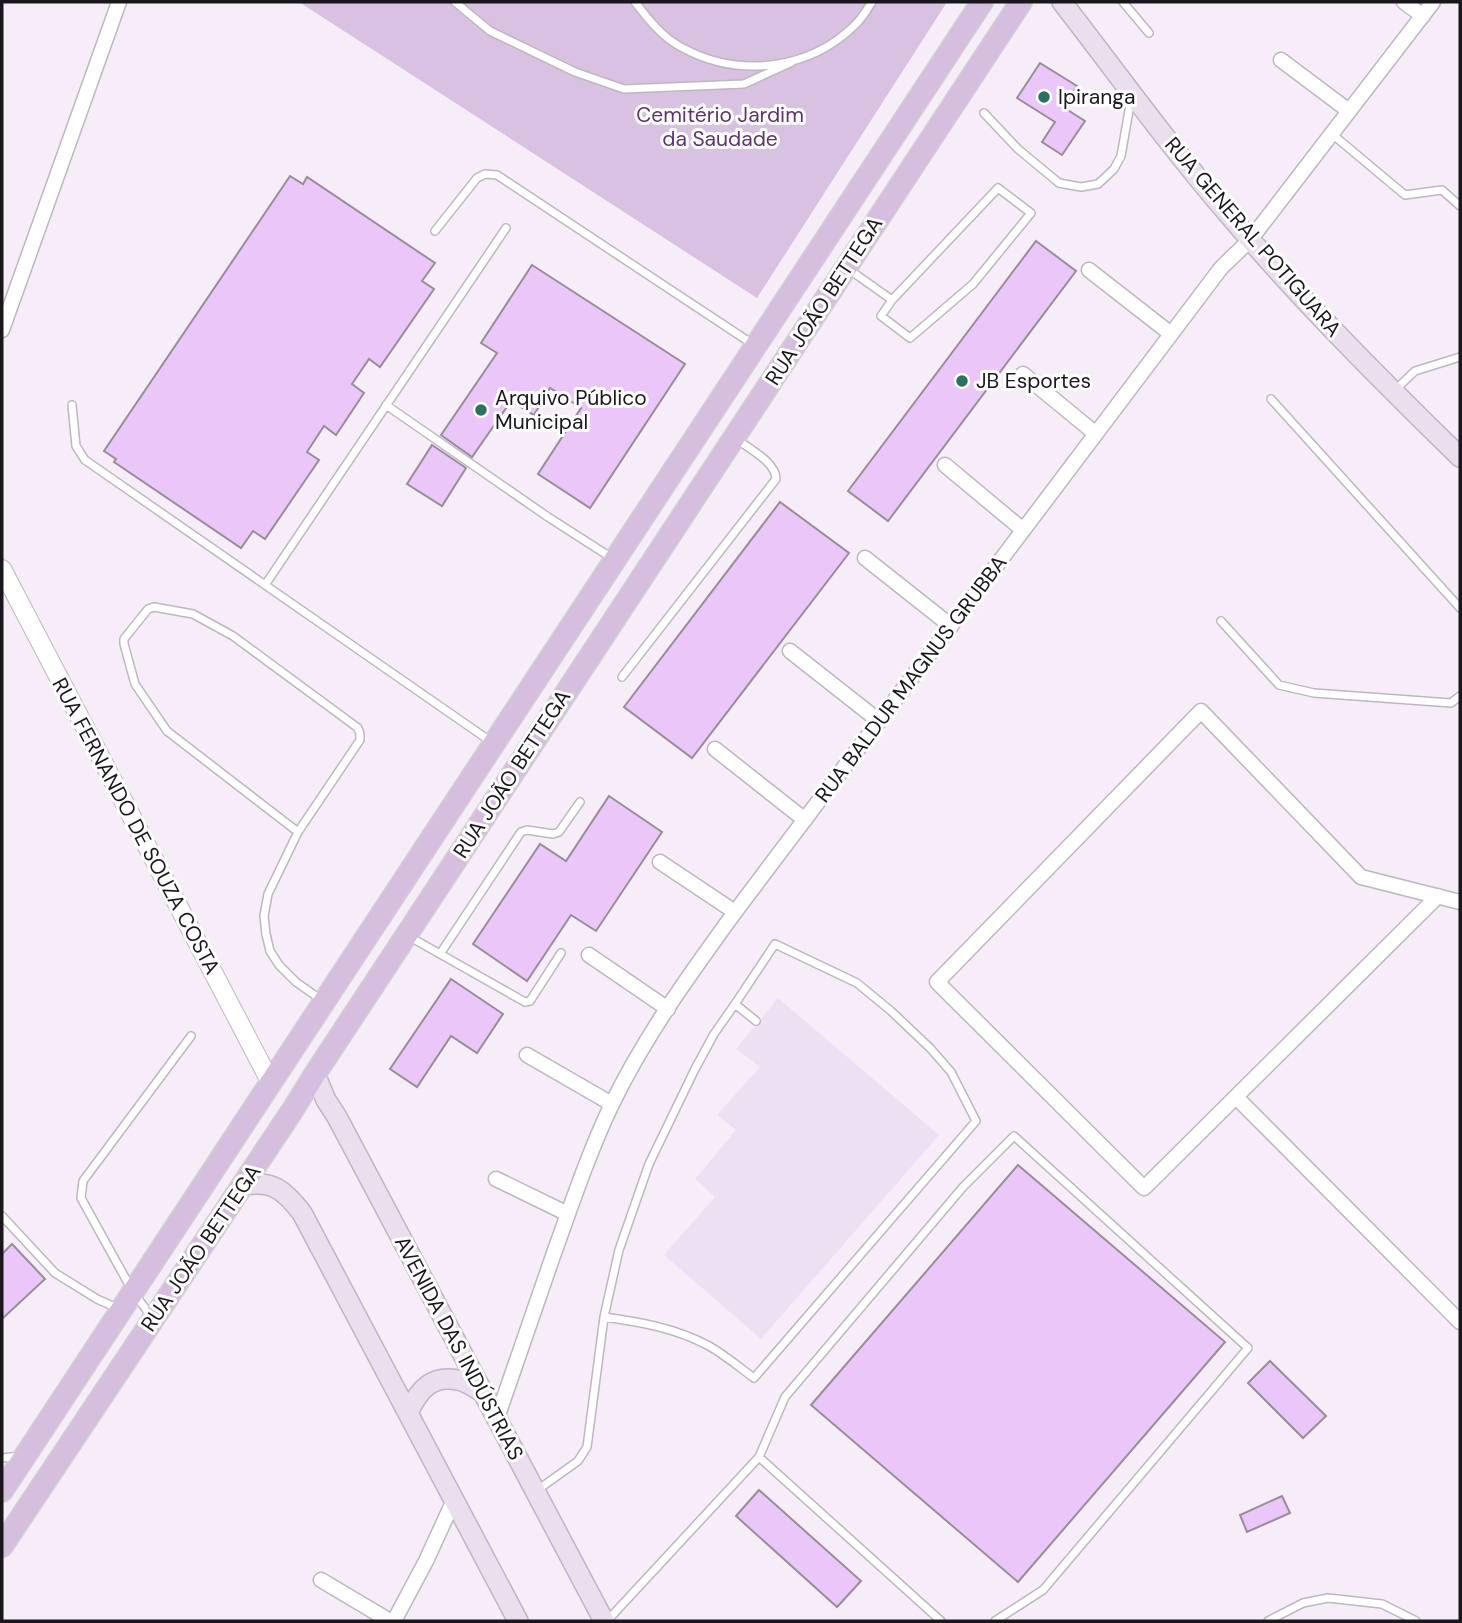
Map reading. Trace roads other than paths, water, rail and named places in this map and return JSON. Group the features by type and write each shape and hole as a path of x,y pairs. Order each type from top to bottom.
{"main road":[{"name":"RUA JOÃO BETTEGA","path":"2,1491 982,2"},
{"name":"RUA JOÃO BETTEGA","path":"2,1546 1021,2"},
{"name":"RUA GENERAL POTIGUARA","path":"1062,2 1209,192 1250,240 1393,392 1460,457"},
{"path":"661,489 688,506"},
{"path":"640,521 668,538"},
{"path":"324,1002 350,1021"},
{"name":"AVENIDA DAS INDÚSTRIAS","path":"315,1074 326,1100 605,1621"},
{"path":"241,1186 252,1183 274,1186 284,1192 302,1213 518,1621"},
{"path":"127,1301 150,1324"},
{"path":"408,1413 414,1399 423,1388 433,1382 447,1379 462,1381 482,1392"}],"street":[{"path":"2,330 119,2"},
{"path":"1404,2 1423,16"},
{"name":"RUA BALDUR MAGNUS GRUBBA","path":"497,1418 586,1164 612,1104 668,1009 735,912 1221,268 1250,240 1433,2"},
{"path":"1281,60 1349,111"},
{"path":"1089,270 1171,334"},
{"path":"1023,374 1096,435"},
{"path":"946,465 1023,530"},
{"path":"865,558 951,626"},
{"name":"RUA FERNANDO DE SOUZA COSTA","path":"2,569 271,1083"},
{"path":"790,651 879,721"},
{"path":"1437,896 1144,1188 937,982 1201,712 1361,877 1437,896 1460,902"},
{"path":"715,750 805,820"},
{"path":"660,862 735,912"},
{"path":"589,954 668,1009"},
{"path":"527,1055 612,1104"},
{"path":"1236,1097 1460,1322"},
{"path":"496,1180 568,1214"},
{"path":"320,1580 392,1621 426,1561 454,1500"}],"lane":[{"path":"455,2 490,32 575,72 624,89 744,84 827,47 857,23 873,2"},
{"path":"635,2 650,22 680,47 715,62 754,67 792,62"},
{"path":"1123,2 1149,33"},
{"path":"984,113 1018,149 1059,183 1081,187 1098,184 1114,169 1121,156 1132,93"},
{"path":"1331,134 1405,195 1442,190 1460,206"},
{"path":"435,231 477,178 485,174 497,175 755,346"},
{"path":"998,188 1031,213 973,284 910,338 881,316 892,300 998,188"},
{"path":"265,585 506,228"},
{"path":"846,268 892,300"},
{"path":"1393,392 1415,371 1460,357"},
{"path":"1271,399 1460,608"},
{"path":"72,405 76,446 85,460 493,744"},
{"path":"386,405 548,517 615,559"},
{"path":"622,677 776,479 776,471 771,464 734,438"},
{"path":"298,832 167,731 135,684 124,639 148,609 154,607 193,614 233,636 358,728 360,740 298,832 268,894 264,916 270,951 279,965 296,982 324,1002"},
{"path":"1221,621 1279,685 1314,693 1451,703 1460,695"},
{"path":"440,954 521,832 559,832 580,802"},
{"path":"406,935 525,1002 530,1001 561,953"},
{"path":"536,1492 578,1461 587,1447 604,1317 619,1250 649,1164 714,1034 775,944 857,983 909,1027 951,1072 976,1121 754,1378 710,1347 681,1333 643,1322 604,1317"},
{"path":"735,1004 756,1021"},
{"path":"2,1216 55,1273 97,1299 127,1301 81,1198 83,1181 191,1035"},
{"path":"605,1621 759,1457 785,1397 963,1187 1014,1136 1248,1348 1043,1590 995,1621"},
{"path":"2,1458 25,1456"},
{"path":"759,1457 941,1621"},
{"path":"1268,1621 1303,1603 1328,1598 1382,1604 1416,1621"}],"place":[{"name":"Ipiranga","path":"1044,97"},
{"name":"JB Esportes","path":"962,381"},
{"name":"Arquivo Público Municipal","path":"481,410"}],"park label":[{"name":"Cemitério Jardim da Saudade","path":"720,127"}]}
